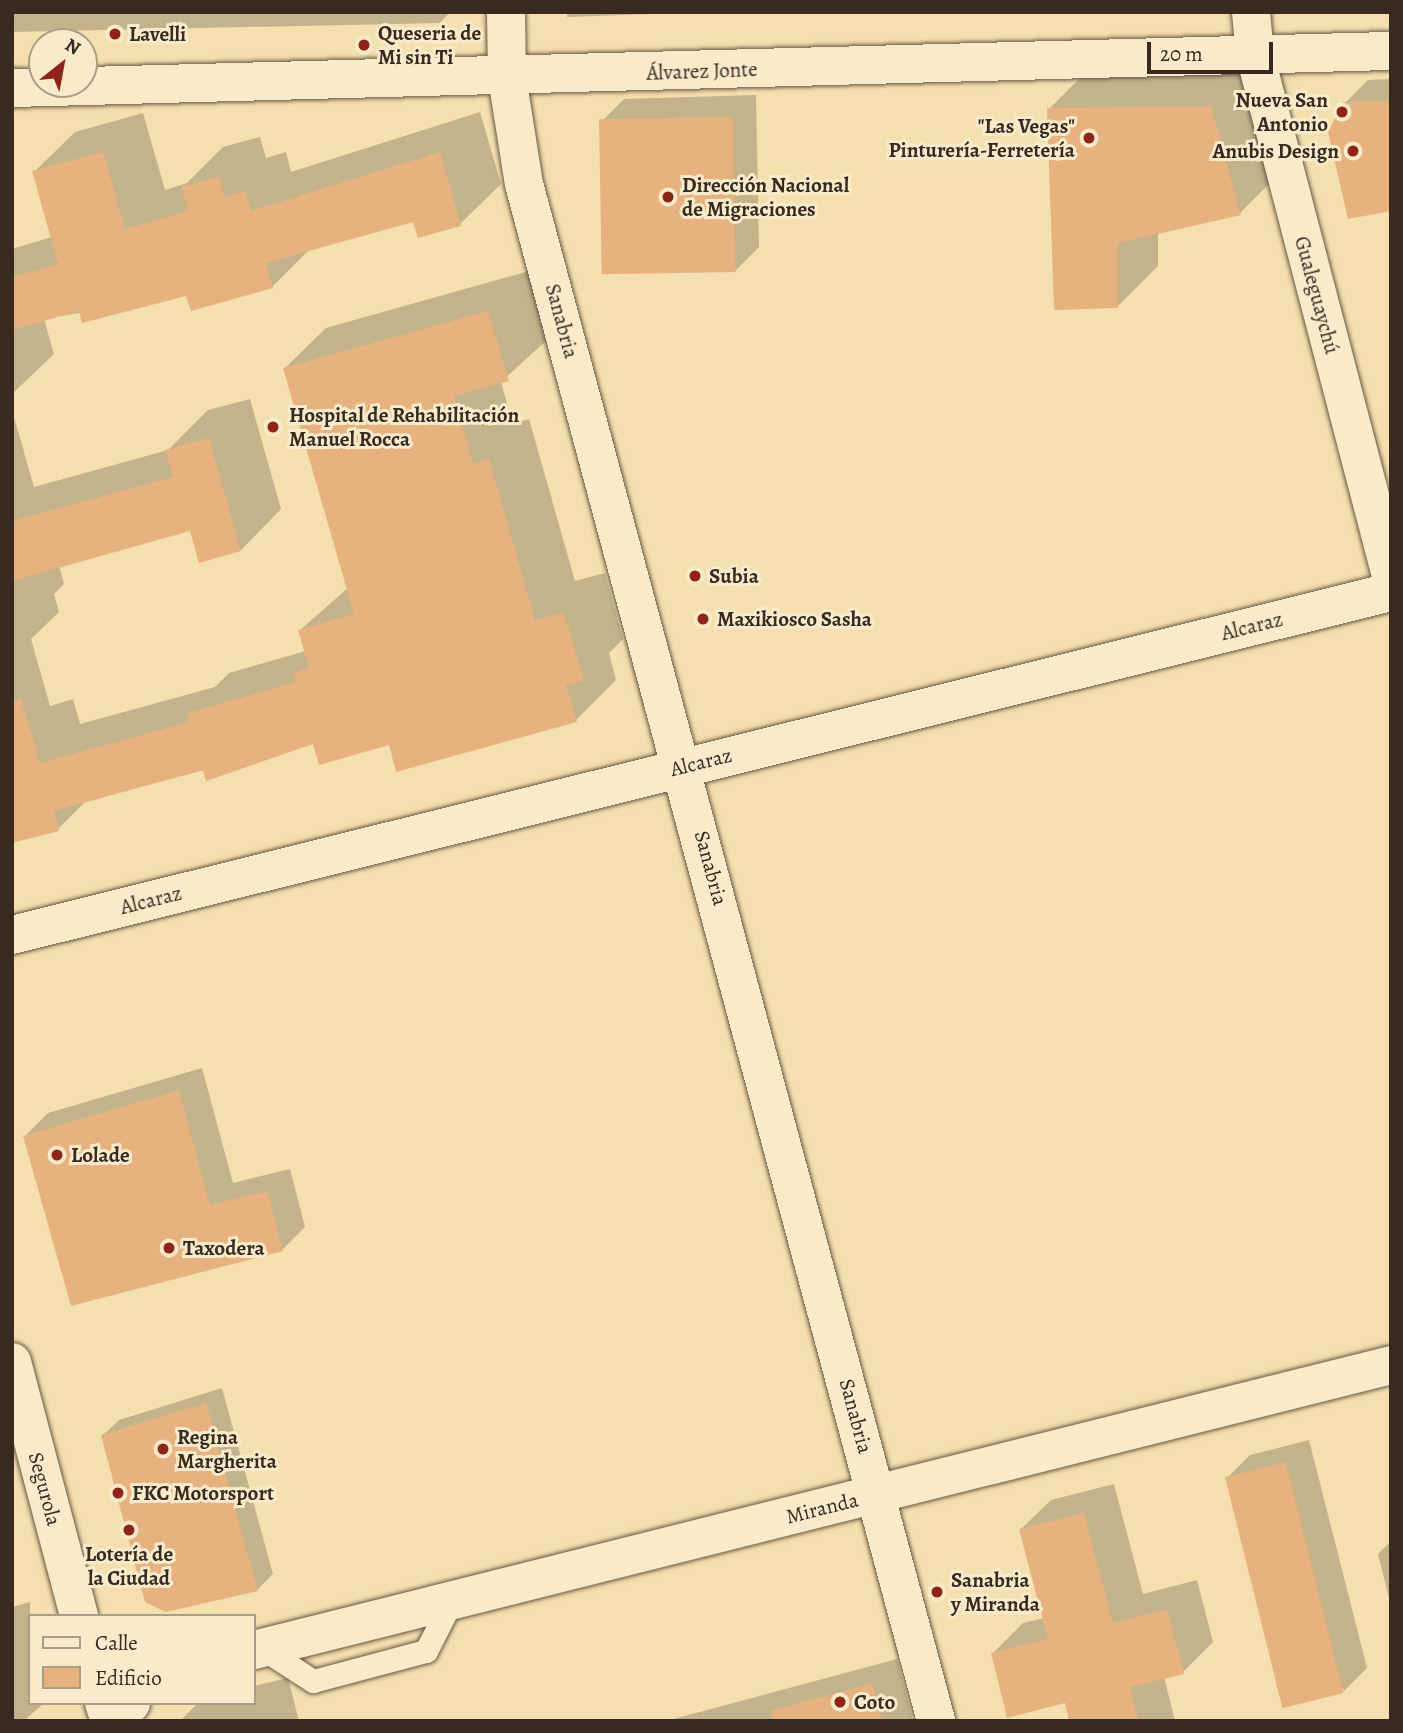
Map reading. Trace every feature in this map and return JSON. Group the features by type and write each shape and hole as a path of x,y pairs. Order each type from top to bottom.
{"street":[{"name":"Sanabria","path":"506,12 507,76 524,184 684,766 936,1721"},
{"name":"Gualeguaychú","path":"1251,12 1255,55 1391,576"},
{"name":"Álvarez Jonte","path":"12,89 1391,51"},
{"name":"Alcaraz","path":"12,935 1391,592"},
{"name":"Segurola","path":"12,1362 78,1614"},
{"name":"Miranda","path":"258,1649 1391,1366"},
{"path":"105,1705 112,1721 129,1705"}],"building":[{"path":"1391,101 1391,211 1348,219 1328,132 1343,102"},
{"path":"1211,106 1241,215 1118,243 1118,308 1054,310 1047,108"},
{"name":"Dirección Nacional de Migraciones","path":"733,117 736,272 602,274 599,119"},
{"path":"103,152 125,229 188,211 181,187 219,177 225,197 245,191 251,211 440,152 461,226 418,238 413,222 266,263 273,288 191,311 186,296 82,323 79,311 12,330 12,277 58,264 32,171"},
{"path":"488,311 509,381 454,396 473,463 489,459 535,620 564,612 584,681 566,685 577,722 396,772 389,745 319,765 313,744 206,781 203,770 54,811 59,831 12,843 12,701 21,699 40,763 189,722 187,713 296,682 293,673 309,668 298,630 354,614 283,368"},
{"path":"209,438 241,551 199,563 190,531 12,581 12,521 173,477 165,450"},
{"path":"179,1090 210,1205 267,1191 283,1251 71,1306 23,1136"},
{"path":"206,1403 258,1591 166,1612 145,1602 101,1435"},
{"path":"1286,1462 1344,1693 1282,1708 1225,1477"},
{"path":"1084,1513 1113,1623 1167,1609 1184,1674 1130,1687 1138,1721 1069,1721 1065,1703 1007,1718 991,1653 1048,1639 1019,1529"},
{"name":"Coto","path":"872,1683 882,1721 773,1721 771,1711"}],"place":[{"name":"Lavelli","path":"115,34"},
{"name":"Queseria de Mi sin Ti","path":"364,45"},
{"name":"Nueva San Antonio","path":"1342,112"},
{"name":"\"Las Vegas\" Pinturería-Ferretería","path":"1089,138"},
{"name":"Anubis Design","path":"1353,151"},
{"name":"Dirección Nacional de Migraciones","path":"668,197"},
{"name":"Hospital de Rehabilitación Manuel Rocca","path":"273,427"},
{"name":"Subia","path":"695,576"},
{"name":"Maxikiosco Sasha","path":"703,619"},
{"name":"Lolade","path":"57,1155"},
{"name":"Taxodera","path":"169,1248"},
{"name":"Regina Margherita","path":"163,1449"},
{"name":"FKC Motorsport","path":"118,1493"},
{"name":"Lotería de la Ciudad","path":"129,1530"},
{"name":"Sanabria y Miranda","path":"937,1592"},
{"name":"Coto","path":"840,1702"}]}
